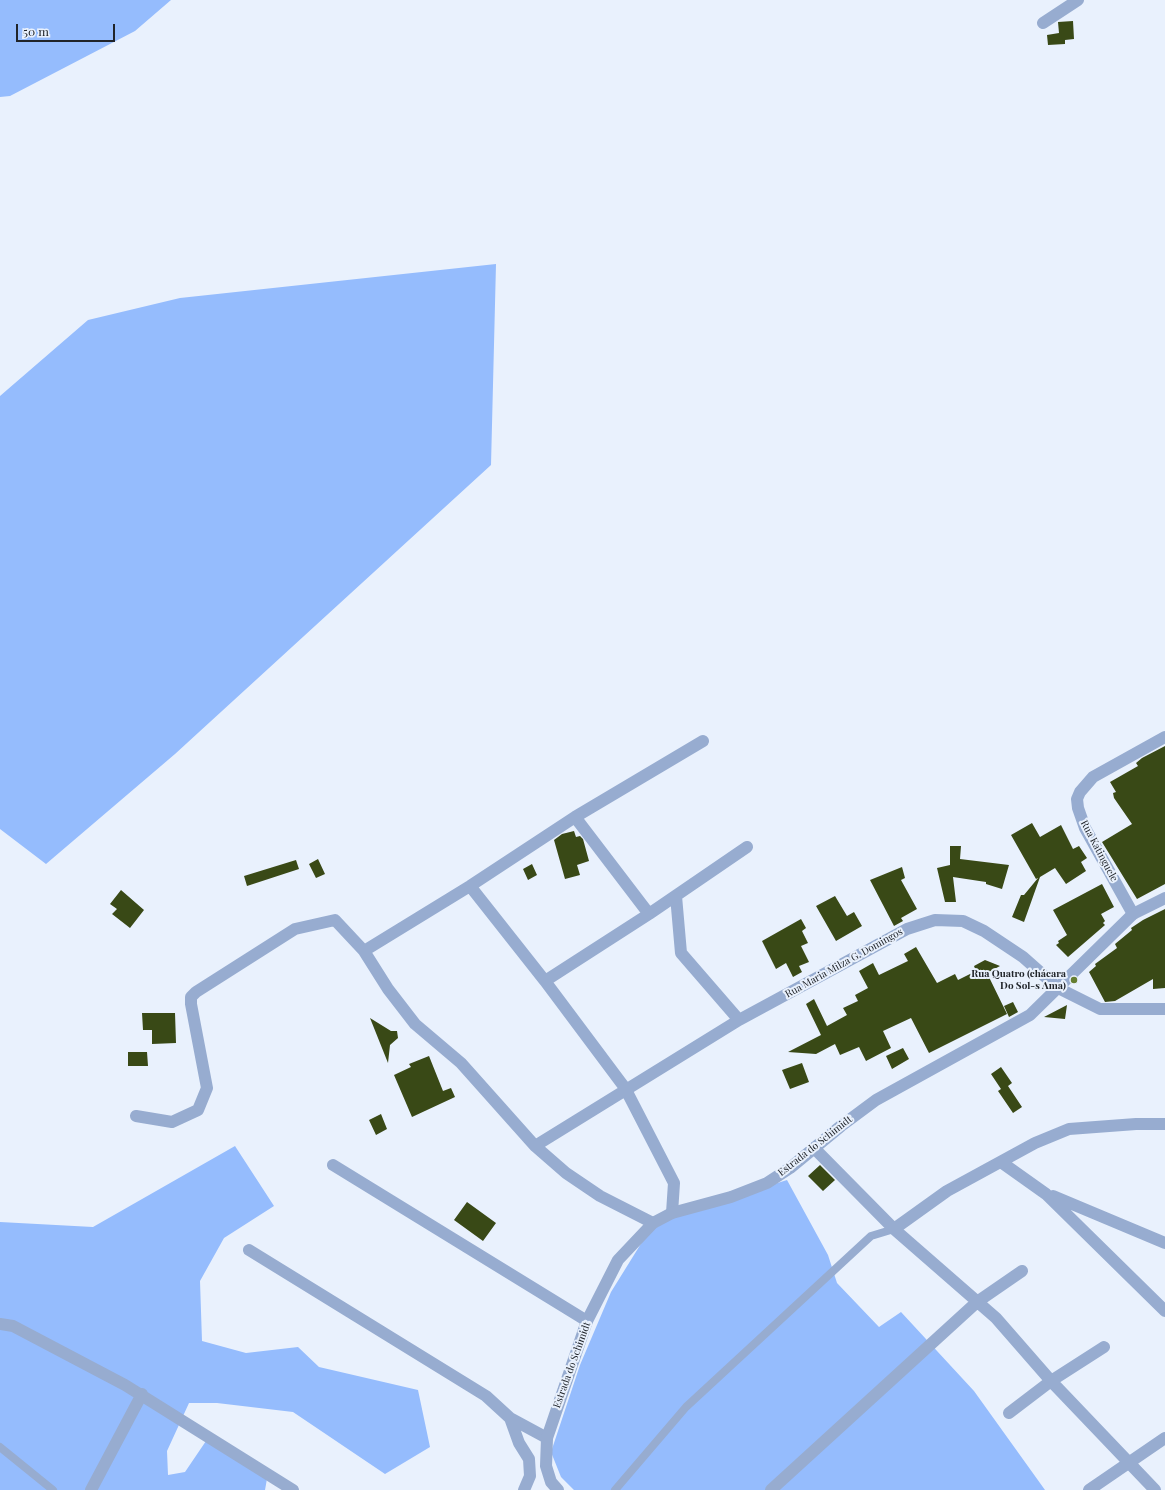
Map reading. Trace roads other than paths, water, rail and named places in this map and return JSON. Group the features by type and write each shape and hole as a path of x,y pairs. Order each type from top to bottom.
{"street":[{"path":"1043,23 1078,0"},
{"name":"Rua Katinguele","path":"1133,914 1085,828 1078,808 1077,799 1080,792 1094,777 1165,737"},
{"path":"364,951 470,886 575,817 703,741"},
{"path":"575,817 649,914"},
{"path":"545,981 649,914 747,847"},
{"path":"470,886 545,981 625,1088 674,1183 672,1214"},
{"path":"676,896 681,953 739,1020"},
{"name":"Estrada do Schimidt","path":"558,1490 551,1482 546,1466 547,1438 587,1321 618,1260 653,1223 672,1214 731,1197 767,1183 790,1168 841,1126 876,1100 1030,1015 1133,914 1165,898"},
{"path":"136,1116 172,1122 198,1110 206,1088 191,1004 191,997 196,992 295,929 335,920 364,951 388,989 415,1024 461,1063 535,1146 566,1173 600,1196 653,1223"},
{"name":"Rua Maria Milza G. Domingos","path":"535,1146 625,1088 739,1020 907,929 935,920 963,921 984,931 1023,957 1058,988 1100,1009 1165,1009"},
{"path":"894,1229 947,1191 1035,1143 1069,1130 1136,1124 1165,1124"},
{"path":"814,1148 894,1229 996,1318 1051,1381 1155,1490"},
{"path":"1001,1162 1046,1194 1165,1311"},
{"path":"333,1165 587,1321"},
{"path":"1046,1194 1165,1243"},
{"path":"249,1250 486,1396 510,1418 547,1438"},
{"path":"771,1490 976,1302 1022,1271"},
{"path":"0,1324 13,1326 142,1394 294,1490"},
{"path":"1009,1413 1051,1381 1104,1347"},
{"path":"91,1490 142,1394"},
{"path":"510,1418 519,1443 529,1460 530,1476 524,1490"},
{"path":"1089,1490 1165,1438"}],"lane":[{"path":"615,1490 686,1407 871,1236 894,1229"},
{"path":"0,1447 53,1490"}],"place":[{"name":"Rua Quatro (chácara Do Sol-s Ama)","path":"1074,980"}]}
